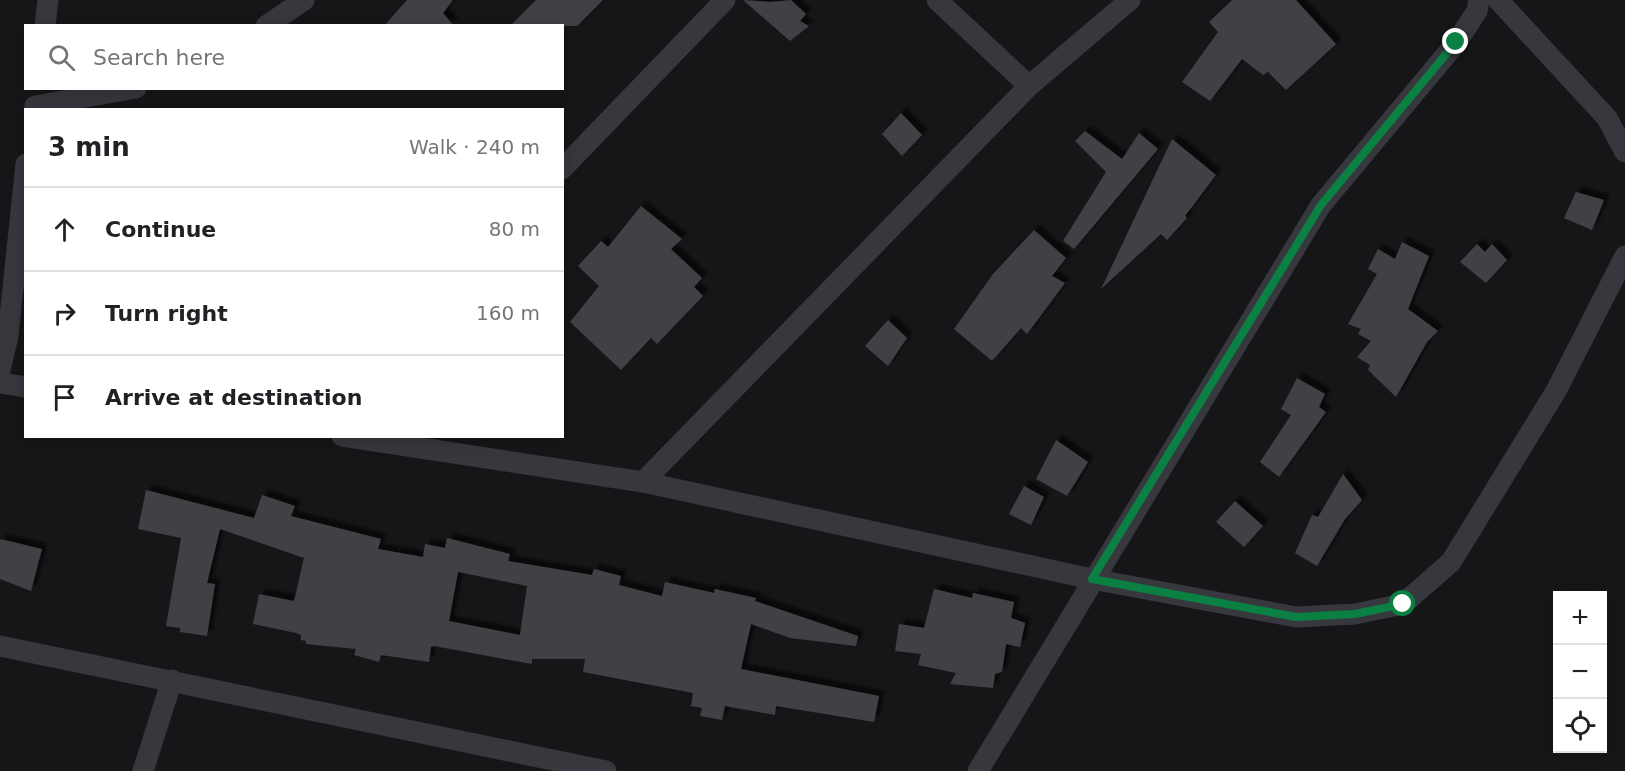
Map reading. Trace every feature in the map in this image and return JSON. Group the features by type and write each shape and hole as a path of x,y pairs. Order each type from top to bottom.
{"street":[{"path":"45,24 48,0"},
{"path":"269,24 304,0"},
{"path":"564,167 725,0"},
{"path":"938,0 1029,86"},
{"path":"643,482 1029,86 1130,0"},
{"path":"978,771 1092,579 1321,205 1456,42 1477,11 1479,0"},
{"path":"1498,0 1607,118 1625,152"},
{"path":"36,101 121,90"},
{"path":"0,370 8,336 24,183"},
{"path":"355,438 643,482 1092,579 1296,617 1355,614 1403,604 1451,562 1556,391 1625,256"},
{"path":"0,383 24,387"},
{"path":"0,646 606,771"},
{"path":"143,771 171,680"}],"building":[{"path":"407,0 453,0 443,13 452,24 386,24"},
{"path":"536,0 603,0 577,26 512,24"},
{"path":"743,0 771,2 791,0 806,14 800,21 809,26 790,41"},
{"path":"1232,0 1296,0 1336,44 1286,90 1268,72 1263,75 1242,59 1210,101 1182,82 1218,32 1209,22"},
{"path":"901,113 922,135 902,156 882,134"},
{"path":"1085,131 1122,159 1139,133 1158,149 1074,249 1063,241 1106,172 1075,141"},
{"path":"1172,139 1216,175 1185,216 1187,218 1167,240 1161,234 1101,289"},
{"path":"1576,192 1604,200 1592,230 1564,218"},
{"path":"641,206 682,239 671,249 702,278 694,287 703,296 657,344 651,338 621,370 570,322 599,286 578,266 601,241 608,247"},
{"path":"1034,230 1066,258 1052,276 1065,283 1027,334 1021,328 992,361 954,329 993,274"},
{"path":"1402,242 1429,256 1408,309 1438,331 1427,342 1396,397 1368,370 1370,365 1357,357 1371,341 1358,334 1361,329 1348,324 1377,274 1368,269 1378,249 1395,259"},
{"path":"1477,244 1485,252 1492,244 1507,260 1486,283 1460,262"},
{"path":"888,320 907,338 888,366 865,346"},
{"path":"1297,378 1325,394 1319,407 1326,412 1279,477 1260,462 1291,415 1281,409"},
{"path":"1056,440 1088,462 1067,496 1036,479"},
{"path":"1343,474 1362,500 1345,519 1317,566 1295,553 1312,515 1318,517"},
{"path":"1024,486 1044,497 1031,525 1009,514"},
{"path":"146,490 254,518 262,495 295,506 291,516 381,539 378,549 423,557 425,544 445,548 447,538 510,554 508,561 592,575 594,569 621,576 619,585 662,596 665,582 714,593 715,589 756,598 755,601 858,636 856,646 790,638 751,624 741,669 879,696 874,722 776,706 775,715 725,706 722,720 700,716 702,708 691,706 693,693 583,672 585,659 532,659 532,664 434,646 431,647 429,662 381,655 379,662 354,655 356,649 306,644 306,641 301,640 301,635 296,633 253,624 259,594 294,601 304,558 220,529 207,583 215,584 207,636 180,632 180,628 166,626 181,538 138,529","holes":["458,572 527,586 520,635 449,621"]},
{"path":"1235,501 1263,526 1244,547 1216,522"},
{"path":"0,539 42,549 31,591 0,579"},
{"path":"934,589 972,598 973,593 1014,602 1011,618 1025,623 1020,647 1006,644 1002,672 995,674 993,688 950,684 956,673 918,665 921,654 895,651 899,624 924,628"}],"route":[{"path":"1403,604 1355,614 1296,617 1092,579 1321,205 1456,42"}]}
